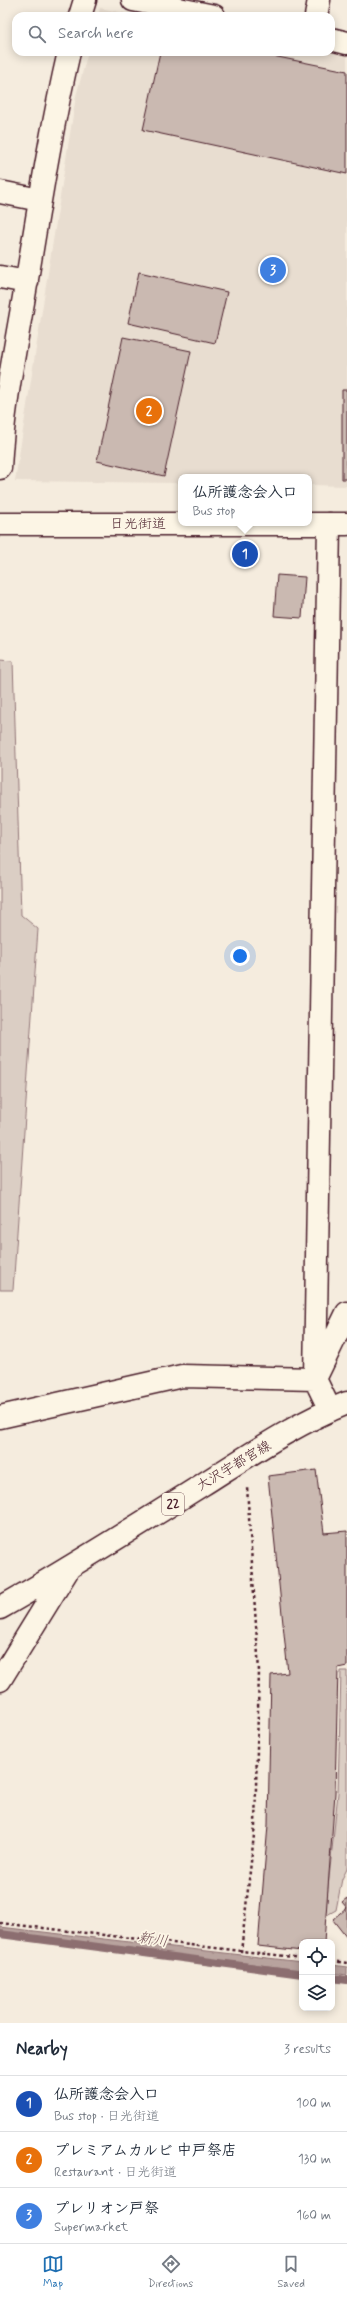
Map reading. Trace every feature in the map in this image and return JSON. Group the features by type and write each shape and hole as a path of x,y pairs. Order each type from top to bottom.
{"main road":[{"path":"81,12 85,0"},
{"path":"133,0 194,12"},
{"path":"317,12 319,0"},
{"path":"335,41 347,43"},
{"path":"0,468 1,438 40,200 53,124 68,56"},
{"path":"0,192 40,200"},
{"path":"0,277 27,282"},
{"name":"日光街道","path":"0,524 178,524"},
{"name":"日光街道","path":"312,524 338,524"},
{"path":"338,524 315,1379 338,1406"},
{"path":"315,1379 347,1313"},
{"path":"0,1417 182,1376 315,1379"},
{"name":"大沢宇都宮線","path":"0,1608 69,1568 245,1458 338,1406"},
{"path":"0,1680 69,1568"}],"path":[{"path":"241,1952 255,1826 259,1671 245,1458"},
{"path":"0,1923 299,1958"},
{"path":"335,1961 347,1963"}],"shaded area":[{"path":"100,8 120,12 99,12"},
{"path":"335,53 347,55 347,486 312,485 312,474 178,474 178,483 15,481 76,96 87,56 335,56"},
{"path":"0,660 13,661 21,915 38,929 13,1290 0,1290"},
{"path":"341,1671 347,1671 347,1869 342,1879 336,1910 325,1916 338,1793"},
{"path":"0,1927 299,1962 299,1970 0,1934"},
{"path":"335,1965 347,1967 347,1975 335,1973"}],"building":[{"path":"159,56 273,56 347,71 347,174 143,130"},
{"path":"139,272 227,292 215,343 128,323"},
{"path":"123,337 191,351 164,476 97,461"},
{"path":"342,390 347,390 347,479 342,479"},
{"path":"277,575 305,577 302,618 274,616"},
{"path":"316,1470 324,1533 347,1531 347,1666 338,1668 335,1793 324,1939 299,1939 299,1951 258,1946 268,1825 271,1675 288,1673 268,1476"},
{"path":"347,1898 347,1908 342,1902"},
{"path":"347,1908 347,1938 333,1920"}],"waterway":[{"name":"新川","path":"0,1934 299,1974"},
{"name":"新川","path":"335,1978 347,1980"}],"place":[{"name":"プレリオン戸祭","path":"273,270"},
{"name":"プレミアムカルビ 中戸祭店","path":"149,411"},
{"name":"仏所護念会入口","path":"245,554"}]}
